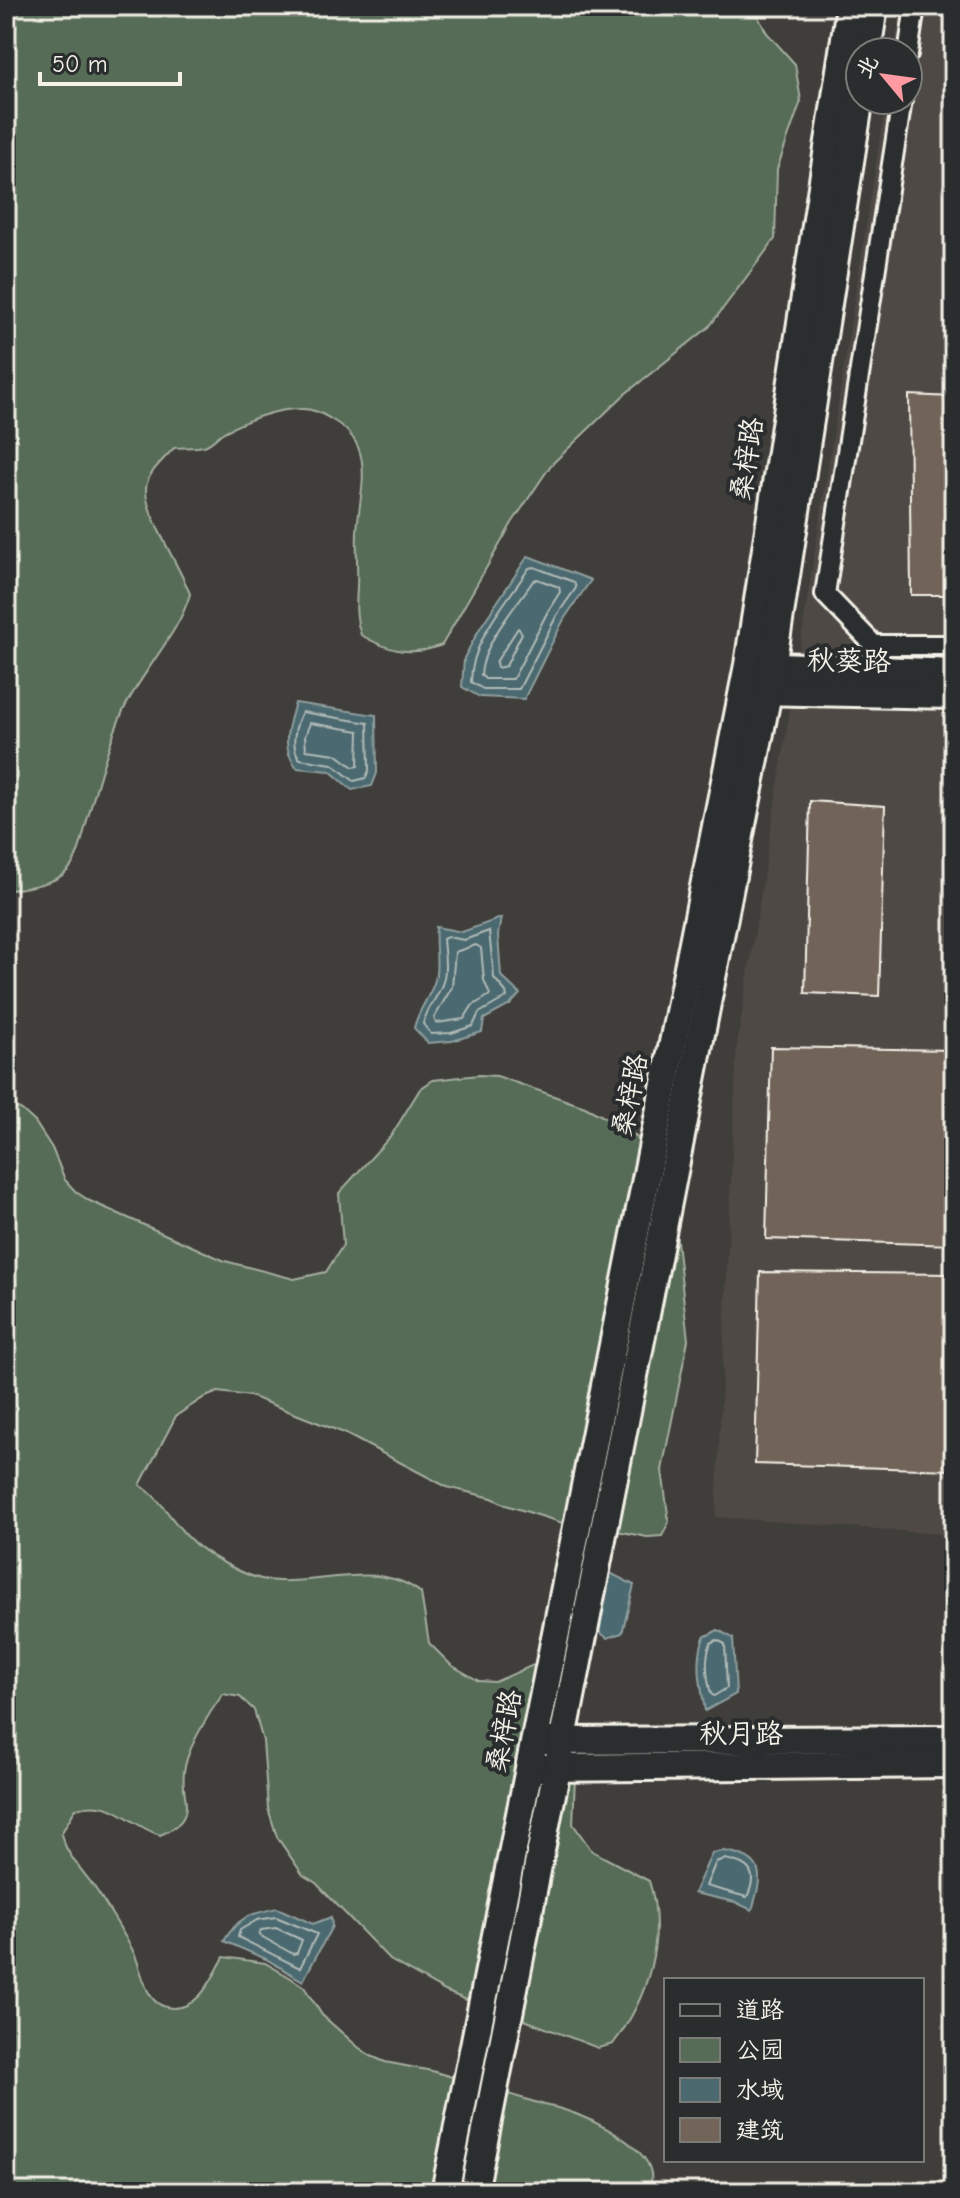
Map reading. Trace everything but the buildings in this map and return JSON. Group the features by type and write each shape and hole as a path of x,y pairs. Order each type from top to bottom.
{"street":[{"name":"桑梓路","path":"445,2192 534,1740 758,679 850,6"},
{"path":"869,36 874,6"},
{"path":"911,36 915,6"},
{"name":"桑梓路","path":"474,2192 560,1755 758,679 857,116"},
{"path":"900,116 825,594 874,645 954,645"},
{"name":"秋葵路","path":"758,679 954,673"},
{"name":"秋葵路","path":"758,679 954,695"},
{"name":"秋月路","path":"529,1768 560,1755 954,1739"},
{"name":"秋月路","path":"534,1740 560,1755 954,1764"}],"shaded area":[{"path":"901,6 954,6 954,1535 716,1517 737,1045 883,116 924,116 924,36 896,36"}],"green space":[{"path":"6,6 752,6 767,33 795,64 801,101 777,169 775,239 709,327 625,394 551,465 512,523 442,645 420,651 400,650 361,635 356,606 357,532 363,471 356,444 348,432 334,421 309,409 280,411 242,423 210,444 174,448 152,472 146,489 151,512 190,594 185,609 123,711 73,864 56,879 6,891"},
{"path":"497,1076 585,1107 627,1129 663,1160 675,1223 688,1340 662,1470 669,1522 662,1536 585,1530 492,1498 447,1487 344,1433 250,1396 218,1392 176,1416 140,1485 196,1545 237,1570 266,1580 367,1575 404,1583 421,1593 429,1643 451,1665 479,1681 495,1682 540,1662 556,1665 568,1676 578,1708 573,1824 592,1851 649,1881 654,1902 655,1945 645,1987 636,2007 613,2044 598,2048 522,2019 505,2016 445,1991 390,1960 316,1883 303,1875 277,1837 268,1808 263,1741 254,1710 240,1697 223,1694 206,1719 187,1757 183,1777 185,1813 173,1828 160,1835 111,1809 89,1806 76,1808 61,1834 72,1857 128,1942 147,1989 156,2002 175,2008 194,2001 208,1985 224,1957 265,1963 304,1987 322,2015 371,2056 560,2109 608,2129 624,2139 646,2161 651,2175 650,2192 6,2192 6,1102 22,1110 35,1122 52,1148 65,1180 90,1201 225,1261 294,1279 326,1272 343,1245 339,1193 391,1136 420,1089 433,1080"}],"water":[{"path":"528,556 591,580 564,619 524,699 480,697 462,687 464,658"},
{"path":"295,703 376,715 377,773 372,786 352,790 330,771 297,768 287,745"},
{"path":"501,918 498,935 501,976 520,994 510,1005 484,1019 482,1032 452,1041 428,1043 414,1028 435,980 436,927 462,932"},
{"path":"596,1566 634,1585 622,1633 607,1638 589,1623 568,1595 571,1579"},
{"path":"718,1630 733,1638 736,1694 705,1711 700,1655 704,1637"},
{"path":"724,1851 748,1858 758,1870 758,1887 752,1910 735,1902 694,1893 712,1853"},
{"path":"277,1908 313,1924 331,1917 332,1926 303,1981 266,1959 224,1941 246,1917"}]}
